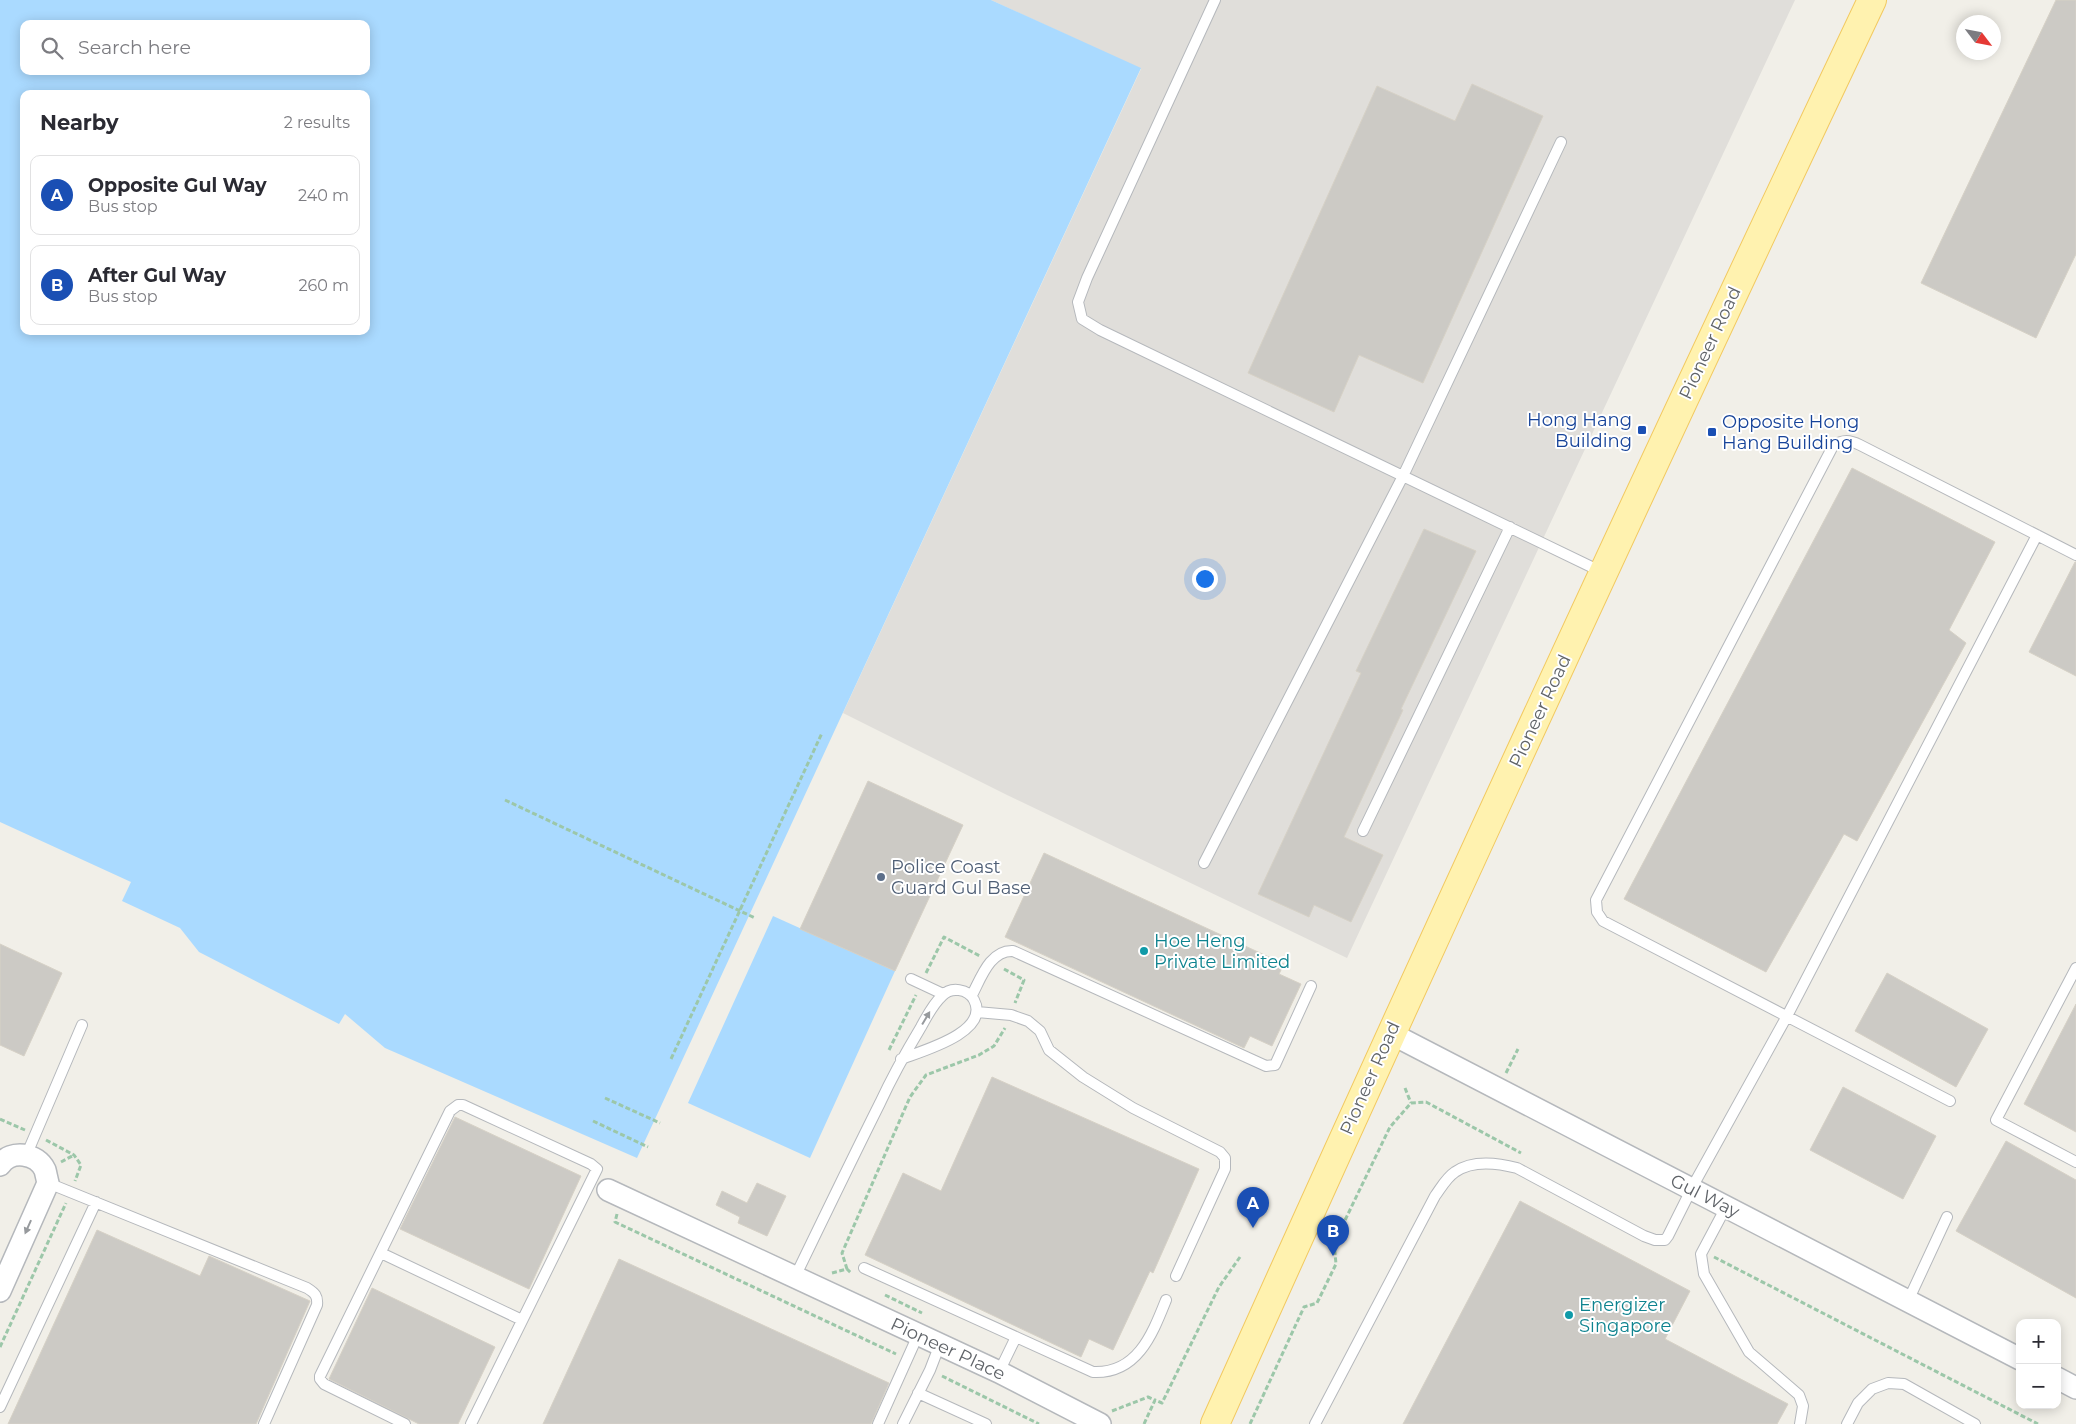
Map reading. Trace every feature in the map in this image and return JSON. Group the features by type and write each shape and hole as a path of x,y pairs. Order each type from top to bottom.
{"main road":[{"name":"Pioneer Road","path":"1215,1424 1390,1033 1732,294 1872,0"}],"street":[{"name":"Gul Way","path":"1390,1033 2016,1357"},
{"path":"0,1291 48,1183 45,1171 39,1162 19,1154 12,1155 1,1161"},
{"name":"Pioneer Place","path":"606,1189 1102,1419"},
{"path":"2061,1380 2076,1388"}],"lane":[{"path":"1214,0 1087,278 1078,302 1082,318 1100,330 1604,573"},
{"path":"1204,863 1403,476 1561,142"},
{"path":"1950,1101 1603,921 1597,912 1596,900 1810,489 1833,446 1838,442 1849,440 2076,555"},
{"path":"1363,831 1510,527"},
{"path":"1315,1424 1435,1196 1456,1171 1471,1165 1501,1164 1516,1168 1655,1240 1665,1240 1787,1016 2037,535"},
{"path":"901,1059 960,1035 973,1022 977,1012 972,995 991,962 998,953 1005,950 1013,951 1266,1066 1275,1065 1311,986"},
{"path":"2076,968 1996,1120 2076,1162"},
{"path":"910,979 943,994 961,990 972,995"},
{"path":"795,1277 901,1059 934,1005 943,994"},
{"path":"977,1012 1011,1015 1028,1021 1040,1031 1049,1050 1083,1076 1133,1108 1220,1152 1225,1158 1225,1169 1176,1276"},
{"path":"26,1156 82,1025"},
{"path":"405,1424 324,1384 320,1379 450,1111 458,1105 463,1105 591,1164 597,1169 606,1189 522,1320 471,1424"},
{"path":"48,1183 307,1288 315,1293 318,1298 317,1305 264,1424"},
{"path":"0,1407 96,1202"},
{"path":"1726,1207 1701,1254 1704,1274 1749,1352 1799,1395 1803,1406 1800,1424"},
{"path":"1908,1301 1947,1217"},
{"path":"381,1253 522,1320"},
{"path":"864,1268 1093,1372 1106,1373 1126,1365 1135,1358 1154,1329 1166,1300"},
{"path":"878,1424 918,1334"},
{"path":"999,1372 1016,1337"},
{"path":"903,1424 930,1370 940,1344"},
{"path":"1847,1424 1858,1403 1872,1389 1888,1383 1904,1384 1975,1424"},
{"path":"918,1393 986,1424"}],"path":[{"path":"671,1059 822,733"},
{"path":"505,800 755,918"},
{"path":"847,1268 842,1253 910,1098 926,1075 979,1055 994,1046 1004,1032 1024,980 944,937 887,1055"},
{"path":"1405,1088 1411,1103"},
{"path":"605,1098 660,1123"},
{"path":"1250,1424 1304,1307 1317,1303 1336,1264 1334,1243 1390,1128 1411,1103 1426,1102 1522,1154"},
{"path":"593,1122 648,1147"},
{"path":"606,1189 615,1222 907,1359"},
{"path":"0,1348 71,1192"},
{"path":"1703,1251 2038,1424"},
{"path":"1102,1419 1148,1397 1162,1403 1219,1287 1240,1257"},
{"path":"930,1370 1039,1424"},
{"path":"1144,1424 1155,1400"}],"shaded area":[{"path":"991,0 1795,0 1347,958 1007,795 843,713 1141,69"}],"water":[{"path":"0,0 991,0 1141,68 637,1158 385,1048 345,1014 339,1024 199,952 180,928 122,901 131,882 0,822"},
{"path":"773,916 895,971 810,1158 688,1103"}],"building":[{"path":"2056,0 2076,0 2076,254 2036,338 1921,283"},
{"path":"1472,84 1543,116 1423,383 1359,355 1334,412 1248,373 1377,86 1455,121"},
{"path":"1852,468 1995,542 1949,630 1966,643 1857,841 1844,834 1766,972 1624,899"},
{"path":"1424,529 1476,551 1401,709 1403,710 1344,837 1383,855 1351,922 1314,905 1309,917 1258,894 1361,673 1356,671"},
{"path":"2076,562 2076,676 2029,652"},
{"name":"Police Coast Guard Gul Base","path":"868,781 963,825 895,971 800,929"},
{"name":"Hoe Heng Private Limited","path":"1044,853 1284,964 1279,974 1301,984 1272,1046 1250,1036 1244,1048 1005,937"},
{"path":"0,944 62,973 24,1056 0,1045"},
{"path":"1887,973 1988,1029 1956,1087 1855,1031"},
{"path":"2076,1004 2076,1132 2024,1104"},
{"path":"992,1077 1199,1169 1153,1273 1150,1271 1113,1350 1089,1339 1081,1357 865,1255 903,1173 941,1191"},
{"path":"1843,1087 1936,1136 1903,1199 1810,1150"},
{"path":"455,1117 581,1176 529,1289 400,1229"},
{"path":"2006,1141 2076,1180 2076,1298 1956,1231"},
{"path":"757,1183 786,1196 767,1236 738,1223 740,1217 716,1205 722,1191 747,1203"},
{"name":"Energizer Singapore","path":"1520,1201 1690,1291 1665,1339 1788,1404 1777,1424 1403,1424"},
{"path":"97,1230 200,1276 209,1256 310,1301 256,1424 8,1424"},
{"path":"619,1259 889,1383 871,1424 543,1424"},
{"path":"372,1288 495,1347 458,1424 419,1424 329,1379"}],"place":[{"name":"Hong Hang Building","path":"1642,430"},
{"name":"Opposite Hong Hang Building","path":"1712,432"},
{"name":"Police Coast Guard Gul Base","path":"881,877"},
{"name":"Hoe Heng Private Limited","path":"1144,951"},
{"name":"Opposite Gul Way","path":"1253,1228"},
{"name":"After Gul Way","path":"1333,1256"},
{"name":"Energizer Singapore","path":"1569,1315"}]}
